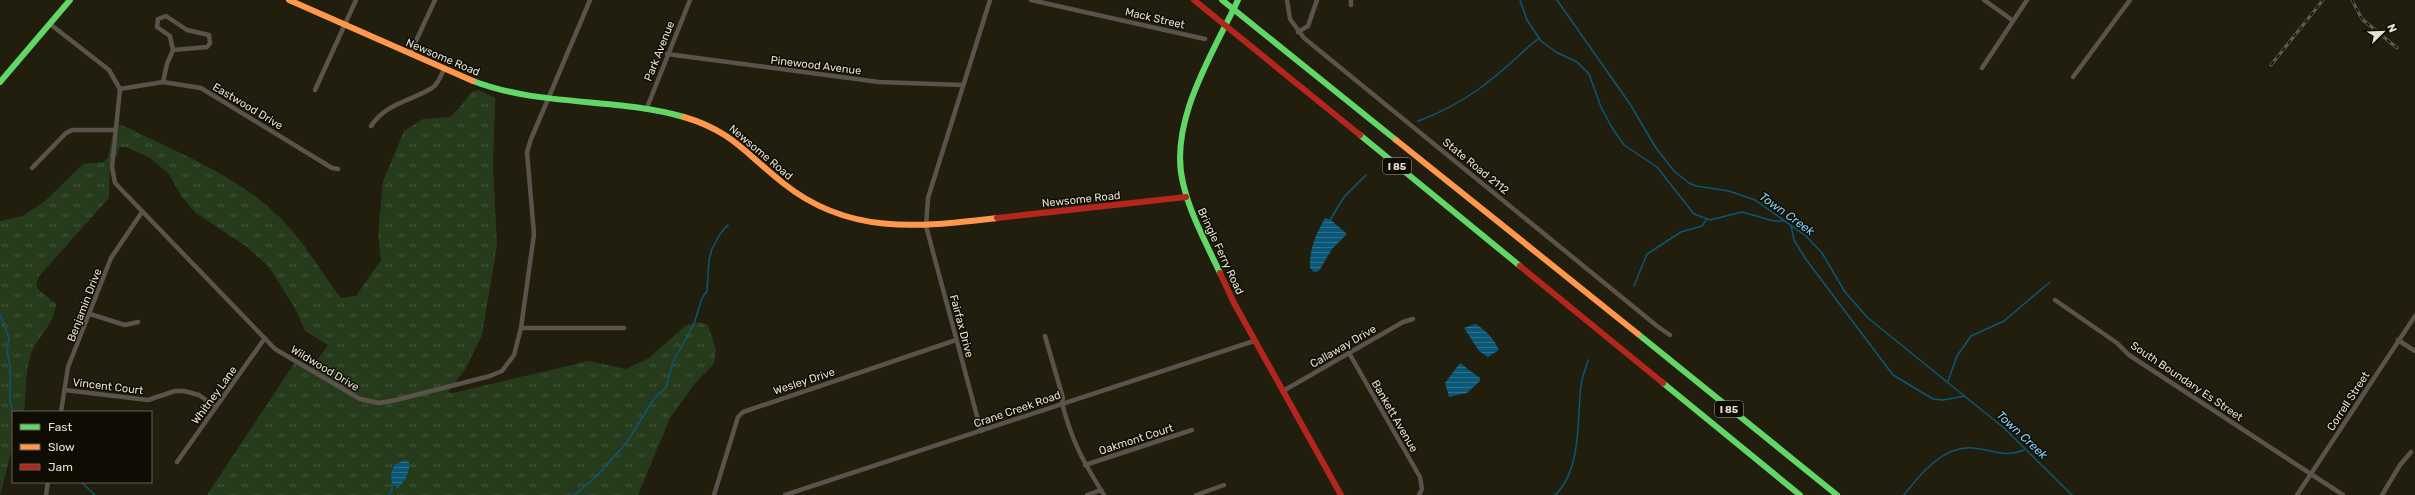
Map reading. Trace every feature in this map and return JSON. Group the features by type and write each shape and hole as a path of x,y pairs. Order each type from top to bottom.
{"main road":[{"path":"0,82 70,0"},
{"name":"Newsome Road","path":"289,0 444,70 496,90 548,99 646,110 684,117 718,129 736,141 793,192 817,208 832,214 900,226 926,226 1186,197"},
{"name":"I 85","path":"1194,0 1800,495"},
{"name":"I 85","path":"1222,0 1837,495"},
{"name":"Bringle Ferry Road","path":"1238,0 1193,92 1181,136 1180,168 1186,197 1219,272 1254,341 1341,495"}],"street":[{"path":"315,90 356,0"},
{"path":"410,54 435,0"},
{"name":"Wildwood Drive","path":"120,89 112,167 115,183 265,338 291,360 360,399 379,403 490,376 502,371 514,355 521,328 534,234 527,152 590,0"},
{"name":"Park Avenue","path":"646,110 667,54 690,0"},
{"path":"926,226 928,198 990,0"},
{"name":"Mack Street","path":"1031,0 1205,39"},
{"name":"State Road 2112","path":"1287,0 1290,19 1298,32 1651,321 1670,334"},
{"path":"1298,32 1308,26 1317,0"},
{"path":"1984,0 2012,20"},
{"path":"1982,68 2012,20 2027,0"},
{"path":"2073,77 2130,0"},
{"path":"163,82 167,64 173,50 170,36 157,27 156,23 162,17 166,16 187,30 205,32 211,38 207,47 173,50"},
{"path":"50,24 109,70 120,89"},
{"name":"Pinewood Avenue","path":"667,54 879,82 963,85"},
{"path":"371,126 378,115 412,96 432,88 444,70"},
{"name":"Eastwood Drive","path":"120,89 163,82 201,88 336,169"},
{"path":"32,168 66,133 72,130 116,130"},
{"name":"Benjamin Drive","path":"61,411 68,367 111,258 142,212"},
{"name":"Fairfax Drive","path":"926,226 980,431"},
{"name":"South Boundary Es Street","path":"2055,300 2117,343 2129,355 2343,495"},
{"path":"90,314 125,325 138,322"},
{"name":"Correll Street","path":"2297,495 2415,316"},
{"name":"Callaway Drive","path":"1283,391 1349,353 1413,319"},
{"path":"521,328 624,328"},
{"path":"1045,336 1063,398 1062,403 1070,436 1102,493 1087,495"},
{"name":"Whitney Lane","path":"177,462 265,338"},
{"name":"Wesley Drive","path":"714,495 738,416 743,412 956,340"},
{"path":"2398,340 2415,351"},
{"name":"Crane Creek Road","path":"785,495 1254,341"},
{"name":"Bankett Avenue","path":"1349,353 1420,477 1422,489 1419,495"},
{"name":"Vincent Court","path":"64,390 148,400 175,391 184,391 199,395 216,407"},
{"name":"Oakmont Court","path":"1085,465 1192,430"},
{"path":"2382,495 2400,465 2411,452"},
{"path":"46,495 48,483"},
{"path":"1196,495 1224,485"}],"green space":[{"path":"479,90 495,98 493,167 497,245 482,335 466,368 448,392 453,393 589,361 626,369 649,358 686,325 699,322 708,325 716,350 714,364 695,383 670,418 638,495 207,495 297,359 312,367 328,345 305,331 296,310 269,267 247,247 196,213 182,197 169,174 150,158 126,147 119,147 118,154 110,160 109,198 39,276 36,283 38,289 56,304 52,319 31,354 27,375 24,411 12,411 12,449 0,495 0,221 23,216 45,201 83,164 103,162 108,158 112,137 118,137 119,125 124,126 204,165 243,188 261,201 287,225 341,298 356,296 381,260 378,235 383,181 404,131 423,119 451,117 473,91"}],"water":[{"path":"1325,218 1331,220 1347,234 1332,249 1319,271 1314,272 1310,268 1312,249 1316,236"},
{"path":"1475,324 1489,335 1499,350 1488,357 1479,351 1464,328"},
{"path":"1460,363 1480,378 1480,381 1467,393 1449,397 1445,383"},
{"path":"405,460 409,462 408,472 398,488 392,484 391,474 394,465"}],"waterway":[{"path":"1520,0 1527,20 1541,41 1556,52 1577,62 1589,74 1601,107 1611,126 1624,145 1657,167 1694,214 1710,220 1742,212 1774,221 1784,221"},
{"name":"Town Creek","path":"1557,0 1630,104 1656,148 1674,171 1689,183 1696,186 1729,191 1755,200 1806,236 1822,253 1845,292 1868,318 2004,428 2072,495"},
{"path":"1418,121 1434,115 1477,90 1502,71 1539,38"},
{"path":"1330,220 1344,197 1366,175"},
{"path":"1634,286 1647,254 1681,232 1702,226 1706,220"},
{"path":"574,495 596,477 627,442 653,400 666,387 673,362 694,324 702,298 707,291 709,260 712,249 720,234 728,225"},
{"path":"1791,226 1794,240 1805,258 1893,375 1933,399 1943,400 1965,396"},
{"path":"1948,381 1957,356 1971,336 2004,321 2050,282"},
{"path":"0,315 9,338 7,351 10,366 10,400 12,411"},
{"path":"1555,495 1564,484 1570,472 1574,458 1577,443 1581,385 1588,360"},
{"path":"1904,495 1925,470 1934,462 1952,451 1962,448 1973,448 1998,453 2010,453 2024,450"},
{"path":"82,483 95,495"},
{"path":"389,495 394,485"}],"railway":[{"path":"2271,65 2323,0"},
{"path":"2352,0 2362,19 2397,48"}],"traffic: fast":[{"path":"0,82 70,0"},
{"path":"1222,0 1396,140"},
{"path":"1220,273 1199,228 1186,195 1180,160 1182,136 1187,112 1206,65 1238,0"},
{"path":"473,81 525,95 631,107 684,117"},
{"path":"1360,135 1520,266"},
{"path":"1638,334 1837,495"},
{"path":"1663,383 1800,495"}],"traffic: slow":[{"path":"289,0 473,81"},
{"path":"684,117 715,129 727,136 783,183 808,200 833,212 859,220 886,224 912,225 940,224 997,218"},
{"path":"1396,140 1638,334"}],"traffic: jam":[{"path":"1194,0 1360,135"},
{"path":"997,218 1186,197"},
{"path":"1520,266 1663,383"},
{"path":"1220,273 1234,303 1341,495"}]}
